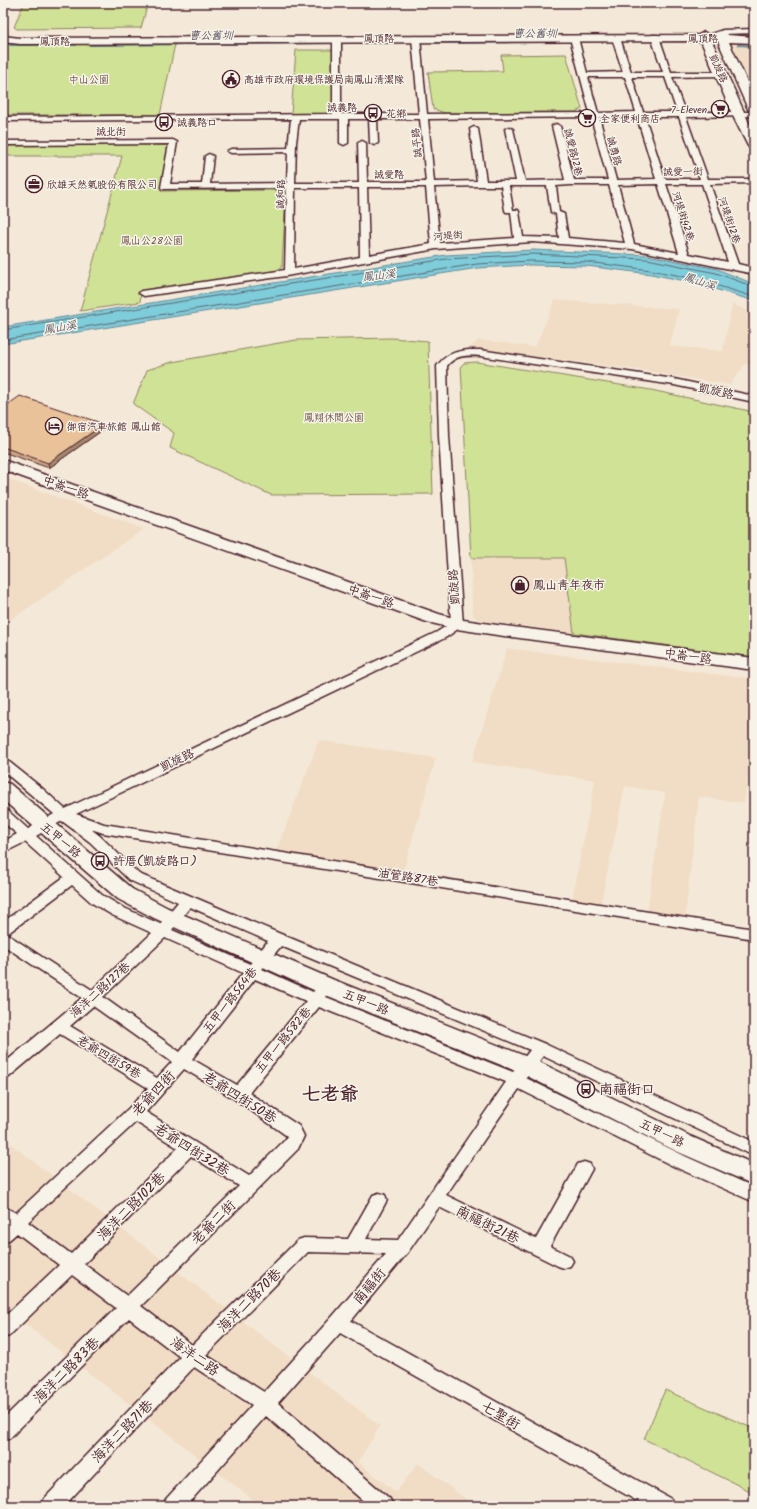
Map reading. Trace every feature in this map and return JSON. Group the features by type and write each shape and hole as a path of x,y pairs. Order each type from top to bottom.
{"main road":[{"name":"鳳頂路","path":"3,38 28,41 655,38 713,36"},
{"name":"鳳頂路","path":"3,38 713,36 754,39"},
{"name":"凱旋路","path":"713,36 721,74 738,114 754,146"},
{"name":"凱旋路","path":"713,36 754,109"},
{"name":"中崙一路","path":"3,465 433,618 457,624 754,664"},
{"name":"五甲一路","path":"3,790 34,830 168,925 321,992 521,1073 754,1175"}],"street":[{"path":"713,36 723,32 754,31"},
{"name":"誠平路","path":"416,38 436,246"},
{"name":"誠勇路","path":"574,38 630,246"},
{"name":"河堤街42巷","path":"616,38 685,256"},
{"name":"河堤街12巷","path":"655,38 734,266"},
{"path":"337,39 340,117 344,143"},
{"path":"584,75 721,74"},
{"name":"誠義路","path":"3,119 754,114"},
{"path":"373,116 374,143"},
{"name":"誠和路","path":"289,272 292,150 295,117"},
{"name":"誠愛路12巷","path":"556,126 570,183"},
{"path":"474,129 482,184"},
{"path":"509,129 521,184"},
{"name":"誠北街","path":"3,143 173,142 165,187"},
{"path":"362,143 365,259"},
{"path":"231,151 292,150"},
{"path":"206,186 209,156"},
{"name":"誠愛一街","path":"613,183 754,180"},
{"path":"551,183 564,241"},
{"name":"誠愛路","path":"165,187 613,183"},
{"path":"505,184 519,240"},
{"name":"河堤街","path":"144,293 289,272 436,246 519,240 564,241 630,246 754,271"},
{"name":"凱旋路","path":"3,848 63,815 442,635 457,624 444,436 442,366 446,360 465,352 674,382 754,399"},
{"name":"五甲一路","path":"3,764 38,792 63,815 95,839 134,877 278,939 540,1048 754,1149"},
{"name":"五甲一路","path":"3,814 34,830 73,877 97,899 117,911 168,925"},
{"name":"油管路87巷","path":"63,815 103,828 754,934"},
{"path":"3,930 73,877"},
{"name":"海洋二路127巷","path":"3,1073 93,998 168,925 188,899"},
{"name":"老爺四街","path":"3,938 93,998 182,1061 135,1113 10,1218 3,1236"},
{"name":"五甲一路564巷","path":"182,1061 278,939"},
{"name":"五甲一路582巷","path":"239,1094 321,992"},
{"name":"老爺四街59巷","path":"58,1026 159,1087"},
{"name":"南福街","path":"173,1506 338,1323 402,1247 521,1073 540,1048"},
{"name":"老爺四街50巷","path":"182,1061 239,1094 292,1131 296,1136"},
{"name":"五甲一路","path":"521,1073 681,1162 754,1195"},
{"name":"老爺四街32巷","path":"135,1113 250,1186"},
{"name":"老爺二街","path":"129,1308 292,1144 296,1136"},
{"name":"海洋二路102巷","path":"3,1330 190,1147"},
{"path":"540,1249 584,1169"},
{"name":"南福街21巷","path":"436,1198 564,1261"},
{"path":"379,1200 353,1246 402,1247"},
{"name":"海洋二路","path":"10,1218 193,1356 265,1404 382,1506"},
{"name":"海洋二路70巷","path":"193,1356 304,1245 353,1246"},
{"name":"海洋二路83巷","path":"3,1432 129,1308"},
{"name":"七聖街","path":"338,1323 664,1506"},
{"name":"海洋二路71巷","path":"51,1506 193,1356"}],"shaded area":[{"path":"740,41 754,42 754,89 730,43"},
{"path":"555,300 679,309 670,346 723,351 732,304 754,313 754,366 745,364 730,385 639,370 470,348 478,340 535,347"},
{"path":"3,477 144,529 3,625"},
{"name":"鳳山青年夜市","path":"564,558 574,633 482,621 474,617 472,611 471,559"},
{"path":"507,648 754,679 754,737 744,803 699,797 685,917 647,910 665,793 625,786 601,904 572,899 595,780 472,762"},
{"path":"319,740 436,758 403,872 276,851"},
{"path":"3,1138 380,1426 358,1462 396,1492 418,1463 475,1506 261,1506 3,1307"}],"green space":[{"path":"24,3 148,3 141,28 17,29 14,27"},
{"name":"中山公園","path":"4,44 175,44 160,115 3,115"},
{"path":"296,50 333,50 333,112 328,114 291,114"},
{"path":"566,54 582,109 575,112 445,113 433,109 428,72 503,71 501,55"},
{"name":"鳳山公28公園","path":"168,144 161,191 279,190 286,193 282,267 272,273 141,292 140,302 80,311 122,156 3,156 3,146"},
{"name":"鳳翔休閒公園","path":"392,338 428,341 433,494 271,495 170,448 174,433 133,404 147,370 172,362 296,340"},
{"path":"477,362 651,390 754,412 754,657 574,633 564,558 471,558 461,366 464,363"},
{"path":"665,1390 754,1429 754,1493 644,1439"}],"water":[{"name":"鳳山溪","path":"533,250 647,255 717,269 754,284 754,301 695,283 651,274 586,266 530,265 478,268 3,344 3,327 446,255"}],"building":[{"path":"20,396 104,424 48,463 3,447 3,405 6,406"}],"waterway":[{"name":"曹公舊圳","path":"4,3 7,33"},
{"name":"曹公舊圳","path":"434,43 541,42"},
{"name":"曹公舊圳","path":"90,45 332,43"},
{"name":"曹公舊圳","path":"345,43 385,43"},
{"name":"曹公舊圳","path":"10,45 76,45"},
{"name":"曹公舊圳","path":"738,45 754,46"}],"place":[{"name":"高雄市政府環境保護局南鳳山清潔隊","path":"231,79"},
{"name":"7-Eleven","path":"720,109"},
{"name":"花鄉","path":"373,113"},
{"name":"全家便利商店","path":"587,118"},
{"name":"誠義路口","path":"164,122"},
{"name":"欣雄天然氣股份有限公司","path":"34,184"},
{"name":"御宿汽車旅館 鳳山館","path":"54,426"},
{"name":"鳳山青年夜市","path":"520,585"},
{"name":"許厝(凱旋路口)","path":"100,861"},
{"name":"南福街口","path":"586,1089"}],"district":[{"name":"七老爺","path":"330,1093"}]}
